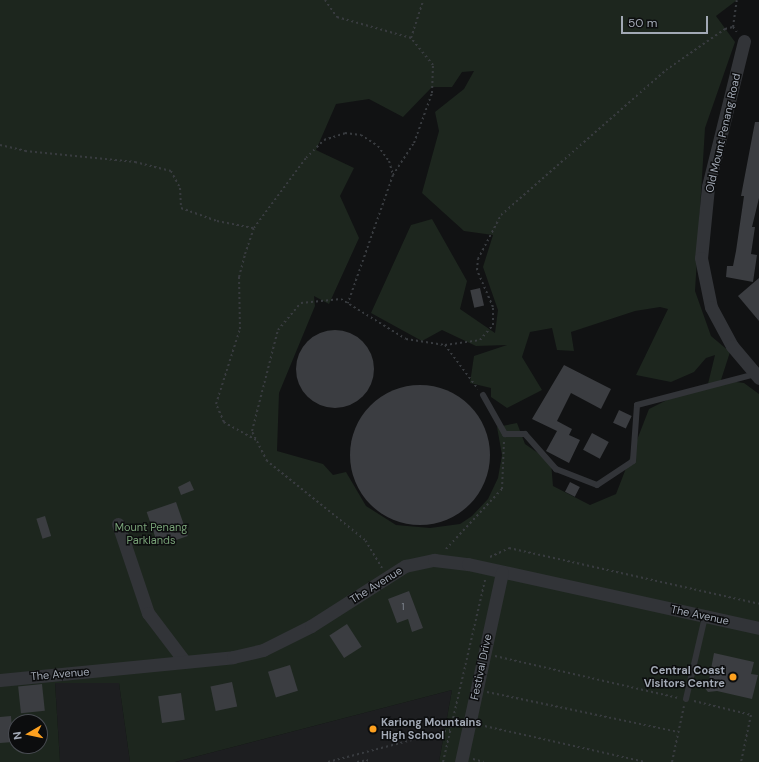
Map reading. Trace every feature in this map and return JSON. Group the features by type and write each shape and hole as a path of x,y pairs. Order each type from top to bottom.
{"street":[{"name":"Old Mount Penang Road","path":"744,41 708,187 701,258 711,308 732,346 757,376"},
{"path":"118,524 148,613 185,662"},
{"name":"The Avenue","path":"2,680 233,657 284,642 405,566 434,560 502,572 759,628"},
{"name":"Festival Drive","path":"460,762 502,572"}],"lane":[{"path":"483,395 505,434 525,434 556,469 597,485 633,461 637,405 757,376"},
{"path":"686,699 705,617"}],"path":[{"path":"324,0 337,17 410,38 425,51 433,65 434,77 414,143 393,175 348,303"},
{"path":"410,38 423,0"},
{"path":"737,0 733,27 744,41"},
{"path":"388,576 365,540 267,461 252,431 278,330 301,303 341,298 406,339 445,345 480,340 493,325 493,307 477,270 488,234 500,215 666,70 733,27"},
{"path":"257,441 224,422 216,404 240,329 239,277 254,228 306,158 324,140 345,133 361,134 378,146 389,161 393,175"},
{"path":"0,145 25,151 135,162 171,171 180,188 181,208 217,221 254,228"},
{"path":"445,345 483,395"},
{"path":"434,560 502,490 505,434"},
{"path":"443,762 487,569 493,554 509,548 759,604"},
{"path":"484,654 752,715 741,762"},
{"path":"476,690 678,732"},
{"path":"672,762 686,699"},
{"path":"469,722 645,762"},
{"path":"328,762 450,730"},
{"path":"357,762 368,760 365,762"}],"shaded area":[{"path":"55,683 119,683 130,762 60,762"},
{"name":"Kariong Mountains High School","path":"452,690 439,762 175,762"}],"green space":[{"name":"Mount Penang Parklands","path":"0,0 737,0 716,16 735,42 705,128 695,291 711,336 730,352 721,380 744,383 759,394 759,762 439,762 452,690 175,762 130,762 119,683 55,683 60,762 0,762","holes":["474,71 464,89 435,112 439,131 422,193 464,231 493,235 483,267 498,310 495,333 460,309 467,281 432,219 411,225 371,313 422,341 442,330 476,346 507,345 474,356 470,383 491,388 491,397 507,408 542,390 522,357 530,332 552,328 557,350 574,351 571,332 635,311 660,307 668,309 636,375 671,382 694,372 706,358 715,355 707,388 683,392 649,409 616,494 590,505 553,486 551,462 525,444 517,423 497,427 502,455 498,478 488,499 472,516 460,524 430,528 396,525 366,506 346,472 333,475 323,464 277,451 279,393 315,306 314,296 329,304 359,238 340,196 354,168 316,150 336,104 369,99 403,117 432,87 452,87 462,72"]}],"building":[{"path":"755,122 759,122 759,198 752,227 755,227 751,254 757,255 753,282 726,277 727,266 733,266 736,251 744,196 741,196"},
{"path":"759,278 759,321 738,296"},
{"path":"480,288 484,306 474,308 470,290"},
{"path":"327,330 343,330 357,336 368,347 374,361 374,377 368,391 357,402 343,408 327,408 313,402 302,391 296,377 296,361 302,347 313,336"},
{"path":"564,365 611,389 601,409 571,393 557,421 572,429 569,435 580,440 569,463 546,451 557,431 532,419"},
{"path":"427,385 453,393 474,411 485,428 489,441 489,469 485,482 478,494 464,509 447,520 434,524 413,525 387,517 366,499 355,482 351,469 350,448 358,422 376,401 393,390 406,386"},
{"path":"619,410 632,416 626,429 613,423"},
{"path":"592,433 609,442 600,459 583,450"},
{"path":"190,481 194,490 181,495 178,487"},
{"path":"570,482 580,487 575,497 565,492"},
{"path":"176,502 188,536 158,546 147,512"},
{"path":"45,516 51,536 43,539 36,519"},
{"path":"409,591 423,628 412,632 408,619 397,623 388,599"},
{"path":"347,624 362,647 344,658 329,635"},
{"name":"Central Coast Visitors Centre","path":"714,653 754,662 751,674 758,675 752,699 717,691 708,692 704,687 709,680"},
{"path":"290,665 298,691 276,698 268,672"},
{"path":"232,682 237,706 216,711 210,687"},
{"path":"42,684 45,711 21,713 18,687"},
{"path":"181,693 185,720 162,723 158,696"},
{"path":"8,716 8,742 0,743 0,717"}],"place":[{"name":"Central Coast Visitors Centre","path":"733,677"},
{"name":"Kariong Mountains High School","path":"373,729"}]}
